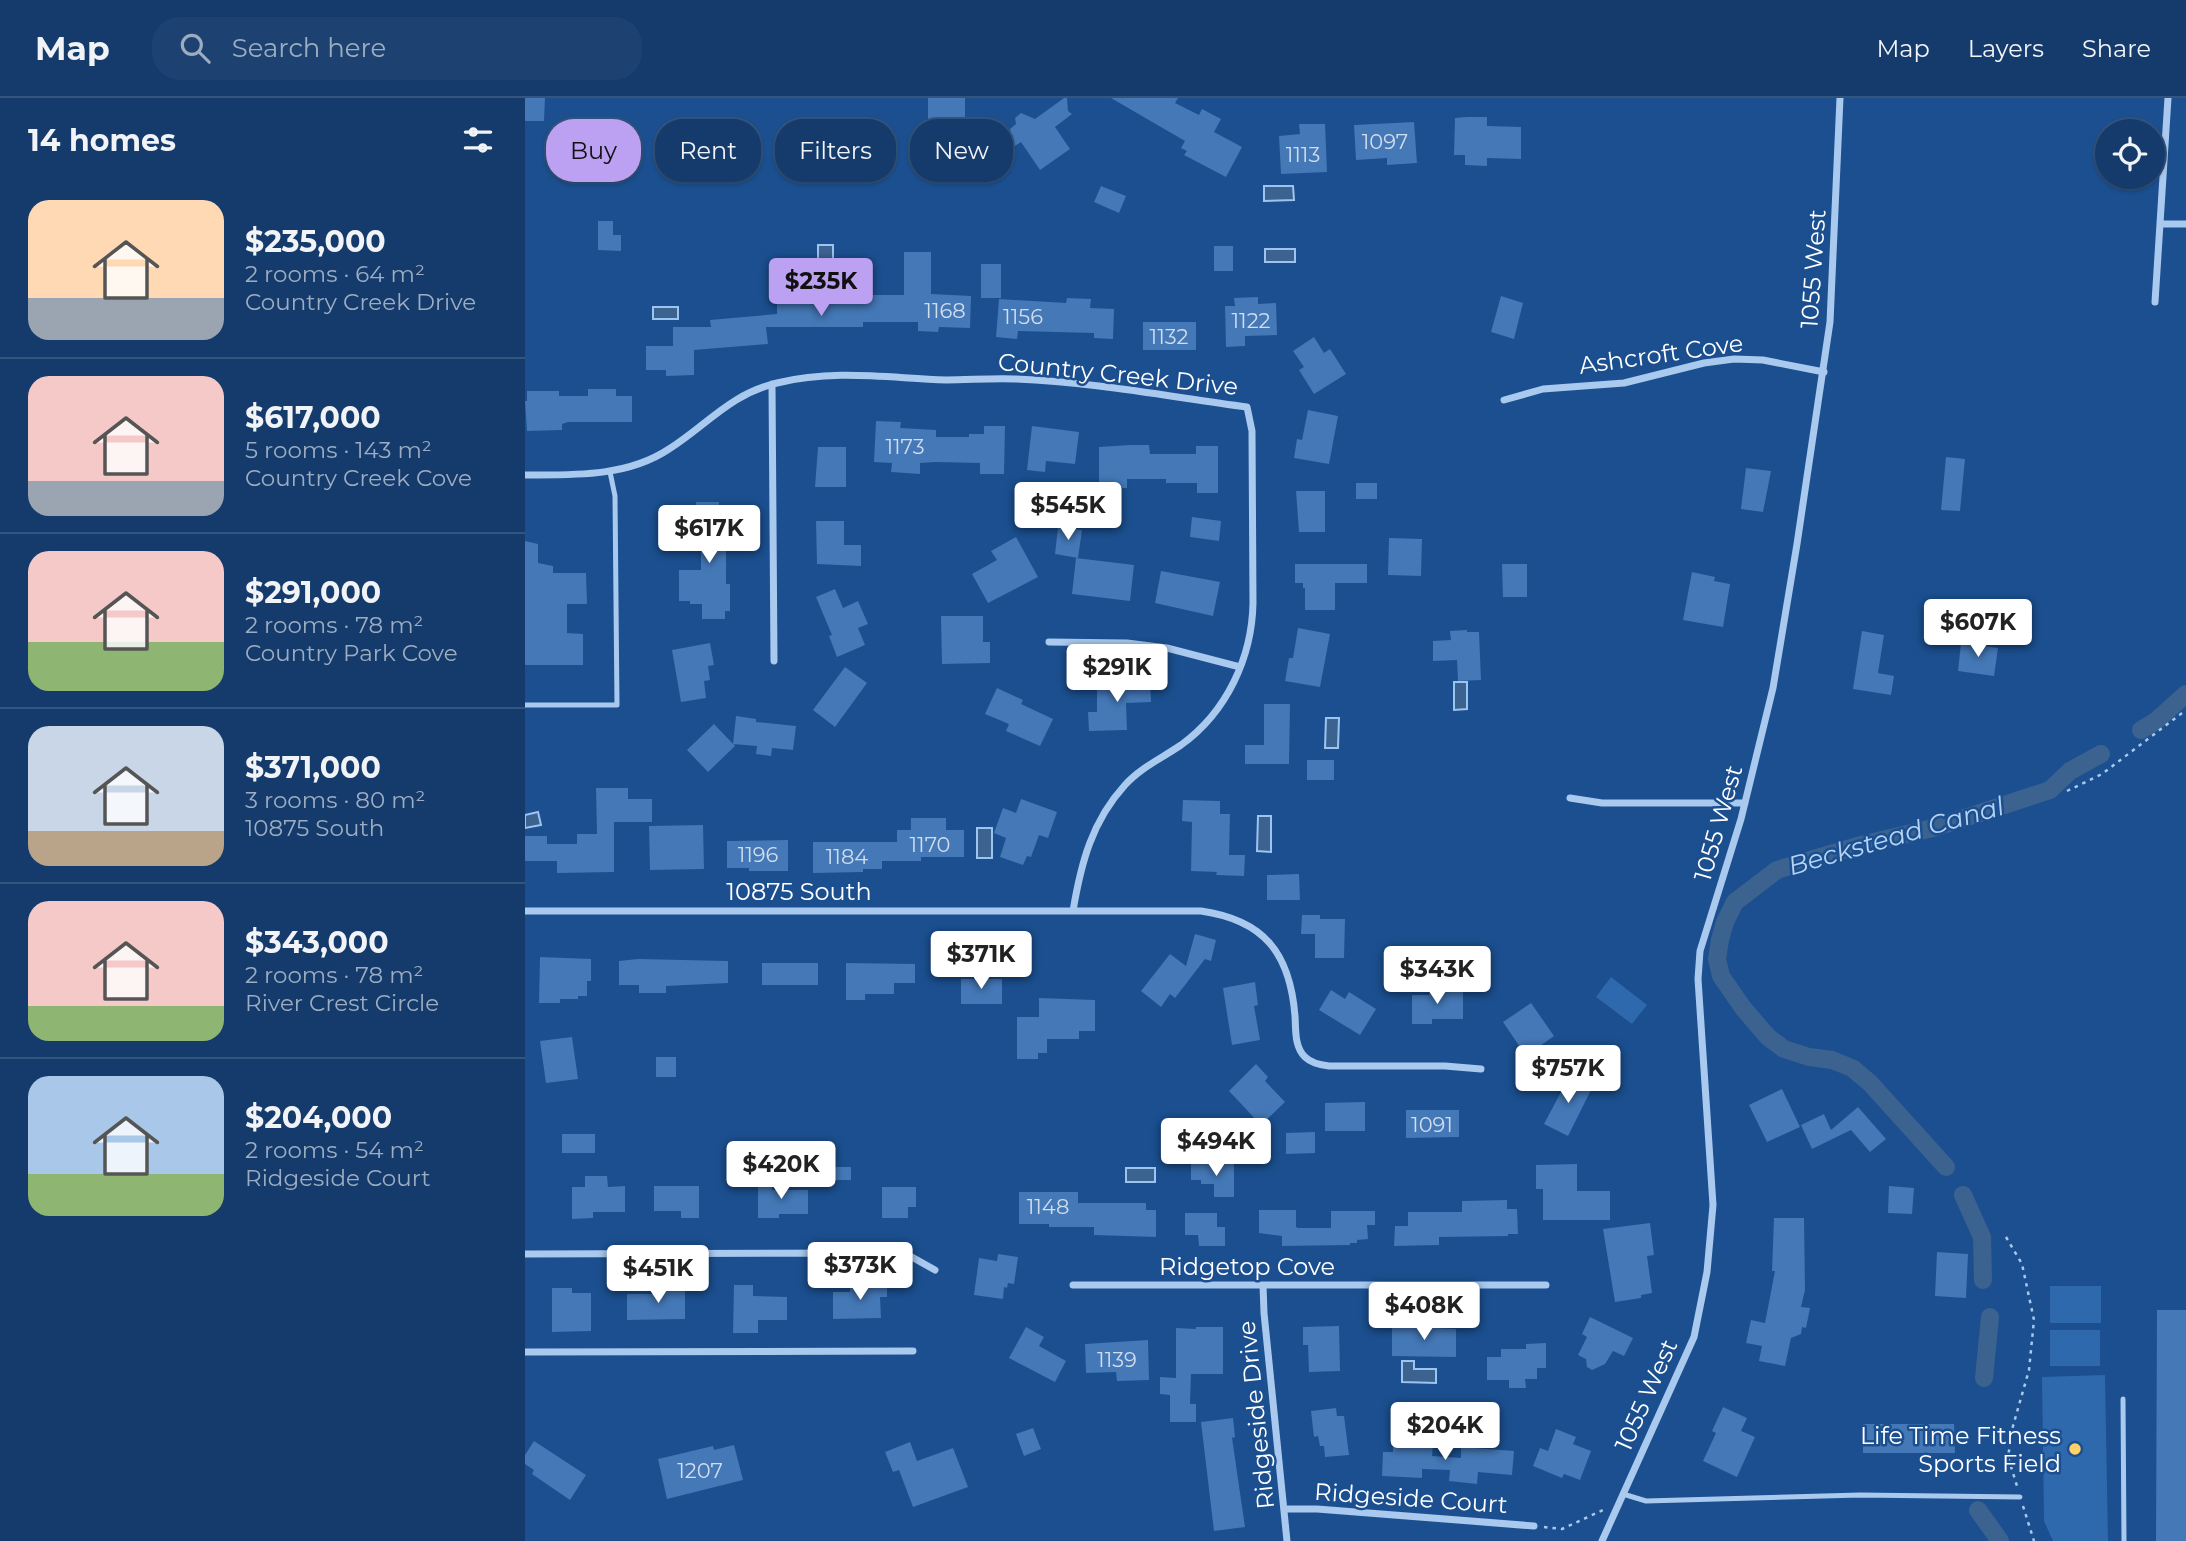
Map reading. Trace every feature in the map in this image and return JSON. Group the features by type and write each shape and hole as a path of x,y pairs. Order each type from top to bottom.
{"street":[{"name":"1055 West","path":"1602,1541 1693,1337 1707,1272 1713,1205 1698,979 1700,951 1745,803 1773,688 1830,321 1840,98"},
{"path":"2154,302 2168,98"},
{"path":"2161,224 2186,224"},
{"name":"Ashcroft Cove","path":"1504,400 1543,389 1624,383 1704,363 1734,359 1763,360 1824,372"},
{"name":"Country Creek Drive","path":"525,475 610,472 642,463 668,450 741,395 809,375 946,380 1015,379 1084,385 1248,407 1252,430 1252,625 1248,647 1229,691 1199,729 1183,744 1144,768 1126,783 1098,821 1080,869 1073,911"},
{"path":"772,384 774,661"},
{"path":"1049,642 1128,643 1167,648 1240,667"},
{"path":"1570,798 1602,803 1745,803"},
{"name":"10875 South","path":"525,911 1201,911 1241,921 1272,946 1290,982 1297,1042 1305,1057 1312,1062 1329,1066 1445,1066 1481,1069"},
{"path":"525,1254 896,1253 910,1256 935,1270"},
{"name":"Ridgetop Cove","path":"1073,1285 1546,1285"},
{"name":"Ridgeside Drive","path":"1263,1285 1287,1541"},
{"path":"525,1352 913,1351"},
{"name":"Ridgeside Court","path":"1285,1509 1317,1509 1534,1526"}],"lane":[{"path":"525,705 617,705 615,496 610,472"},
{"path":"2123,1399 2124,1541"},
{"path":"1623,1494 1646,1500 1860,1495 2020,1497"}],"path":[{"path":"2067,791 2102,774 2186,710"},
{"path":"2006,1237 2022,1264 2034,1320 2029,1370 2013,1426 2008,1457 2034,1541"},
{"path":"1534,1526 1562,1529 1618,1504"}],"shaded area":[{"path":"1264,186 1293,186 1294,200 1264,201"},
{"path":"818,245 833,245 833,274 818,274"},
{"path":"1265,249 1295,249 1295,262 1265,262"},
{"path":"653,307 678,307 678,319 653,319"},
{"path":"1454,682 1467,682 1467,709 1454,710"},
{"path":"1326,718 1339,718 1338,748 1325,748"},
{"path":"538,812 541,825 525,828 525,815"},
{"path":"1258,816 1271,816 1271,852 1257,851"},
{"path":"977,828 992,828 992,858 977,858"},
{"path":"1611,977 1647,1005 1632,1024 1596,997"},
{"path":"1126,1168 1155,1168 1155,1182 1126,1182"},
{"path":"2050,1286 2101,1286 2101,1323 2050,1323"},
{"path":"2050,1330 2100,1330 2100,1366 2050,1366"},
{"path":"1402,1361 1414,1361 1414,1369 1436,1369 1436,1383 1402,1382"},
{"name":"Life Time Fitness Sports Field","path":"2105,1375 2108,1541 2053,1541 2044,1521 2042,1377"}],"building":[{"path":"525,98 545,98 544,121 525,121"},
{"path":"928,98 965,98 965,119 928,119"},
{"path":"1067,98 1068,111 1072,114 1055,127 1070,149 1040,170 1021,142 1013,147 1015,118 1021,113 1035,119"},
{"path":"1111,98 1178,98 1175,103 1199,115 1202,109 1221,119 1214,132 1242,147 1226,177 1184,155 1187,151 1181,148 1185,141"},
{"path":"1487,117 1487,126 1521,127 1521,159 1487,158 1487,166 1465,165 1465,155 1454,155 1455,118"},
{"path":"1414,122 1417,163 1387,165 1387,158 1356,160 1354,125"},
{"path":"1299,124 1325,124 1327,172 1281,174 1279,136 1300,134"},
{"path":"1101,186 1126,196 1119,213 1094,202"},
{"path":"598,221 613,221 613,235 621,235 621,251 598,250"},
{"path":"1214,246 1233,246 1233,271 1214,271"},
{"path":"904,252 931,252 931,294 971,296 970,328 939,327 938,332 918,331 918,322 863,322 863,327 766,327 768,344 694,350 694,375 666,376 666,370 646,370 646,346 673,346 673,327 711,327 710,320 777,314 777,298 843,298 843,287 863,287 863,295 904,295"},
{"path":"981,264 1001,264 1001,298 981,298"},
{"path":"1501,296 1523,303 1514,339 1491,332"},
{"path":"1258,297 1258,304 1276,303 1277,335 1245,336 1245,346 1226,347 1225,306 1235,306 1234,298"},
{"path":"1067,298 1091,299 1090,308 1114,309 1113,339 1094,338 1094,333 1018,331 1017,339 996,337 999,299 1066,303"},
{"path":"1143,322 1196,322 1196,350 1143,350"},
{"path":"1314,337 1324,353 1330,349 1346,374 1314,394 1299,370 1304,367 1293,351"},
{"path":"588,389 616,389 616,396 632,396 632,422 568,422 562,424 562,430 527,431 527,391 559,391 559,396 588,396"},
{"path":"1308,410 1338,416 1329,464 1294,458 1297,439 1302,440"},
{"path":"876,421 901,422 900,428 936,430 936,437 969,437 969,434 984,434 984,426 1005,426 1004,474 980,474 980,463 935,462 920,463 920,474 891,472 892,463 874,462"},
{"path":"1032,426 1079,432 1075,464 1046,461 1045,472 1027,470"},
{"path":"1149,445 1150,454 1196,454 1196,446 1218,446 1218,493 1197,493 1197,483 1166,483 1166,479 1127,479 1127,488 1111,488 1111,493 1099,493 1099,447"},
{"path":"818,447 846,447 846,487 815,487"},
{"path":"1946,457 1965,459 1960,511 1941,510"},
{"path":"1746,468 1771,471 1763,512 1741,509"},
{"path":"1356,483 1377,483 1377,499 1356,499"},
{"path":"1296,491 1325,491 1325,532 1299,532"},
{"path":"696,502 719,502 719,521 732,521 732,539 726,539 726,584 730,584 730,611 725,611 725,619 702,619 702,604 679,601 679,570 701,570 701,539 696,539"},
{"path":"1090,502 1107,503 1106,507 1111,508 1111,525 1089,525"},
{"path":"1192,517 1221,521 1219,541 1190,537"},
{"path":"816,521 844,521 844,545 861,545 861,566 817,564"},
{"path":"1058,527 1082,530 1078,558 1055,554"},
{"path":"1016,537 1038,577 988,603 972,574 997,560 991,551"},
{"path":"1389,538 1422,539 1421,576 1388,575"},
{"path":"525,541 538,544 538,563 553,566 553,573 586,573 587,604 567,604 567,633 583,634 583,665 525,665"},
{"path":"1076,558 1134,565 1130,601 1072,594"},
{"path":"1295,564 1367,564 1367,583 1335,583 1335,610 1305,610 1305,588 1303,583 1295,583"},
{"path":"1502,564 1527,564 1527,597 1503,597"},
{"path":"1161,571 1220,582 1213,616 1155,603"},
{"path":"1692,572 1715,577 1714,581 1730,584 1723,627 1683,620"},
{"path":"835,589 843,608 858,601 868,624 858,628 865,645 837,657 829,636 832,635 816,597"},
{"path":"941,616 983,616 983,642 990,642 990,663 942,664"},
{"path":"1298,628 1330,634 1320,687 1285,681 1289,658 1293,658"},
{"path":"1450,631 1479,632 1481,680 1458,681 1457,660 1433,661 1433,641 1451,640"},
{"path":"1862,631 1884,635 1878,673 1894,676 1891,695 1853,689"},
{"path":"710,643 714,665 708,666 710,680 704,681 706,698 681,702 672,650"},
{"path":"1961,643 1998,648 1994,676 1958,671"},
{"path":"845,667 867,683 835,727 813,710"},
{"path":"1150,681 1151,702 1126,703 1127,730 1089,731 1088,712 1097,712 1097,682"},
{"path":"997,688 1023,700 1021,704 1053,719 1040,746 1006,731 1009,724 985,714"},
{"path":"1264,704 1290,704 1289,764 1245,764 1245,745 1264,745"},
{"path":"736,716 756,719 756,722 796,726 793,750 772,748 771,756 756,754 757,746 733,744"},
{"path":"714,724 735,746 708,772 687,750"},
{"path":"1307,760 1334,760 1334,780 1307,780"},
{"path":"596,788 628,788 628,799 652,799 652,822 614,822 614,872 557,873 557,861 525,861 525,836 547,836 547,844 577,844 577,834 597,834"},
{"path":"1021,799 1057,812 1048,838 1039,835 1031,857 1027,856 1023,865 1000,857 1006,838 994,833 1003,808 1016,813"},
{"path":"1183,800 1220,801 1220,814 1230,814 1229,855 1245,855 1244,876 1191,871 1192,822 1182,821"},
{"path":"911,818 946,818 946,830 964,830 964,857 882,861 882,869 813,873 813,842 897,842 897,830 911,830"},
{"path":"703,825 704,869 650,870 649,826"},
{"path":"788,840 788,871 727,868 727,841"},
{"path":"1299,874 1300,900 1267,900 1267,875"},
{"path":"1302,915 1320,915 1320,919 1345,919 1344,958 1315,958 1315,934 1301,934"},
{"path":"1195,934 1216,940 1211,961 1205,959 1175,998 1170,994 1161,1007 1141,991 1170,954 1186,966"},
{"path":"540,957 591,959 591,981 587,981 587,996 560,999 560,1003 539,1003"},
{"path":"619,961 728,961 728,983 666,986 666,993 639,993 639,985 619,985"},
{"path":"762,963 818,963 818,985 762,985"},
{"path":"846,963 915,964 915,983 894,983 894,994 865,994 865,1000 846,1000"},
{"path":"961,979 1002,979 1002,1004 961,1004"},
{"path":"1255,982 1258,1005 1254,1006 1260,1040 1232,1045 1223,988"},
{"path":"1331,990 1345,999 1349,992 1376,1009 1360,1035 1319,1010"},
{"path":"1429,990 1463,990 1463,1019 1432,1019 1432,1024 1412,1024 1412,995 1429,995"},
{"path":"1039,998 1095,1000 1095,1031 1079,1031 1079,1039 1047,1039 1047,1053 1038,1053 1038,1059 1017,1059 1017,1017 1039,1017"},
{"path":"1531,1003 1554,1036 1526,1056 1503,1022"},
{"path":"572,1037 578,1079 546,1083 540,1041"},
{"path":"656,1057 676,1057 676,1077 656,1077"},
{"path":"1256,1064 1268,1077 1265,1081 1285,1102 1261,1125 1229,1091"},
{"path":"1564,1074 1592,1088 1568,1136 1544,1124 1562,1090 1557,1087"},
{"path":"1782,1089 1800,1127 1767,1142 1749,1105"},
{"path":"1365,1102 1365,1131 1325,1131 1325,1103"},
{"path":"1858,1107 1886,1139 1870,1152 1851,1130 1812,1149 1801,1125 1824,1114 1831,1130"},
{"path":"1406,1110 1459,1110 1459,1137 1406,1138"},
{"path":"1315,1132 1315,1153 1286,1154 1286,1133"},
{"path":"562,1134 595,1134 595,1153 562,1153"},
{"path":"1191,1164 1234,1164 1234,1197 1214,1197 1214,1184 1201,1184 1201,1180 1191,1180"},
{"path":"1577,1164 1577,1191 1610,1191 1610,1220 1543,1220 1543,1189 1536,1189 1536,1165"},
{"path":"834,1167 851,1167 851,1180 834,1180"},
{"path":"585,1176 607,1176 608,1187 625,1186 625,1212 593,1212 593,1218 572,1219 572,1187 585,1187"},
{"path":"758,1181 772,1181 772,1190 808,1190 808,1214 779,1214 779,1218 758,1218"},
{"path":"654,1186 699,1186 699,1218 681,1218 681,1211 654,1211"},
{"path":"1889,1186 1914,1188 1912,1214 1888,1213"},
{"path":"882,1187 916,1187 916,1207 908,1207 908,1218 882,1218"},
{"path":"1019,1192 1078,1192 1078,1203 1146,1203 1146,1210 1156,1210 1156,1237 1094,1235 1094,1227 1019,1224"},
{"path":"1507,1200 1507,1209 1517,1209 1518,1234 1439,1237 1439,1245 1394,1246 1395,1226 1408,1226 1408,1212 1462,1212 1462,1201"},
{"path":"1259,1210 1296,1210 1298,1228 1331,1228 1331,1211 1375,1211 1375,1225 1367,1225 1368,1239 1357,1240 1357,1243 1350,1245 1282,1246 1282,1236 1259,1233"},
{"path":"1185,1213 1217,1213 1217,1227 1225,1227 1225,1246 1199,1246 1198,1235 1185,1235"},
{"path":"1774,1218 1804,1218 1805,1290 1801,1307 1810,1308 1806,1328 1802,1327 1801,1334 1791,1338 1785,1366 1759,1361 1762,1346 1746,1343 1751,1320 1765,1323 1775,1271 1772,1271"},
{"path":"1650,1223 1654,1255 1647,1256 1652,1293 1641,1295 1641,1298 1615,1302 1603,1229"},
{"path":"1937,1252 1968,1254 1966,1298 1935,1296"},
{"path":"998,1254 1018,1257 1014,1284 1008,1283 1007,1288 1004,1287 1003,1299 974,1295 979,1258 997,1261"},
{"path":"861,1283 887,1283 887,1297 880,1297 881,1318 833,1319 833,1292 850,1292 850,1287 861,1286"},
{"path":"734,1285 753,1285 753,1296 787,1297 787,1320 758,1320 758,1333 733,1333"},
{"path":"663,1286 685,1286 685,1319 627,1320 627,1294 663,1294"},
{"path":"552,1288 572,1288 572,1293 591,1293 591,1331 552,1332"},
{"path":"2157,1310 2186,1310 2186,1541 2156,1541"},
{"path":"1590,1317 1633,1338 1624,1356 1613,1351 1605,1364 1592,1370 1587,1367 1586,1359 1578,1355 1587,1337 1582,1334"},
{"path":"1339,1326 1340,1371 1309,1372 1308,1345 1303,1345 1303,1327"},
{"path":"1392,1326 1456,1329 1456,1357 1392,1356"},
{"path":"1026,1327 1044,1337 1039,1346 1066,1361 1055,1382 1009,1358"},
{"path":"1223,1327 1223,1374 1191,1374 1190,1404 1196,1404 1196,1422 1170,1422 1170,1395 1160,1394 1160,1377 1176,1378 1176,1328"},
{"path":"1148,1340 1149,1380 1117,1381 1116,1372 1086,1373 1085,1344"},
{"path":"1546,1343 1546,1368 1537,1368 1537,1379 1525,1379 1526,1388 1509,1388 1509,1380 1487,1380 1487,1357 1501,1357 1501,1349 1526,1349 1526,1344"},
{"path":"1723,1407 1747,1418 1741,1431 1755,1437 1737,1477 1703,1461 1716,1433 1712,1431"},
{"path":"1336,1408 1337,1416 1344,1416 1349,1455 1325,1457 1324,1446 1320,1446 1318,1436 1314,1437 1311,1411"},
{"path":"1233,1418 1235,1437 1232,1438 1245,1527 1214,1531 1201,1422"},
{"path":"1863,1424 1954,1424 1955,1453 1863,1453"},
{"path":"1033,1428 1041,1449 1024,1456 1016,1434"},
{"path":"1556,1429 1576,1437 1573,1444 1591,1451 1580,1480 1564,1474 1562,1478 1533,1466 1540,1448 1548,1451"},
{"path":"534,1441 586,1475 570,1500 532,1474 534,1470 525,1464 525,1455"},
{"path":"1393,1441 1433,1443 1432,1456 1461,1458 1461,1447 1514,1451 1512,1475 1478,1472 1477,1484 1449,1481 1450,1470 1422,1469 1422,1478 1382,1476 1383,1452 1393,1452"},
{"path":"910,1442 917,1461 953,1448 968,1487 913,1507 899,1470 893,1472 885,1452"},
{"path":"734,1445 743,1480 667,1499 658,1459 713,1446 714,1450"}],"waterway":[{"name":"Beckstead Canal","path":"2141,730 2156,721 2186,694"},
{"name":"Beckstead Canal","path":"1946,1167 1870,1083 1852,1068 1832,1060 1809,1057 1784,1049 1768,1037 1743,1008 1721,976 1717,959 1725,922 1735,902 1777,870 1857,846 1937,827 2050,790 2070,771 2101,754"},
{"name":"Beckstead Canal","path":"1963,1195 1982,1237 1983,1280"},
{"name":"Beckstead Canal","path":"1984,1378 1990,1317"},
{"name":"Beckstead Canal","path":"1978,1510 2000,1541"}],"place":[{"name":"Life Time Fitness Sports Field","path":"2075,1449"}]}
